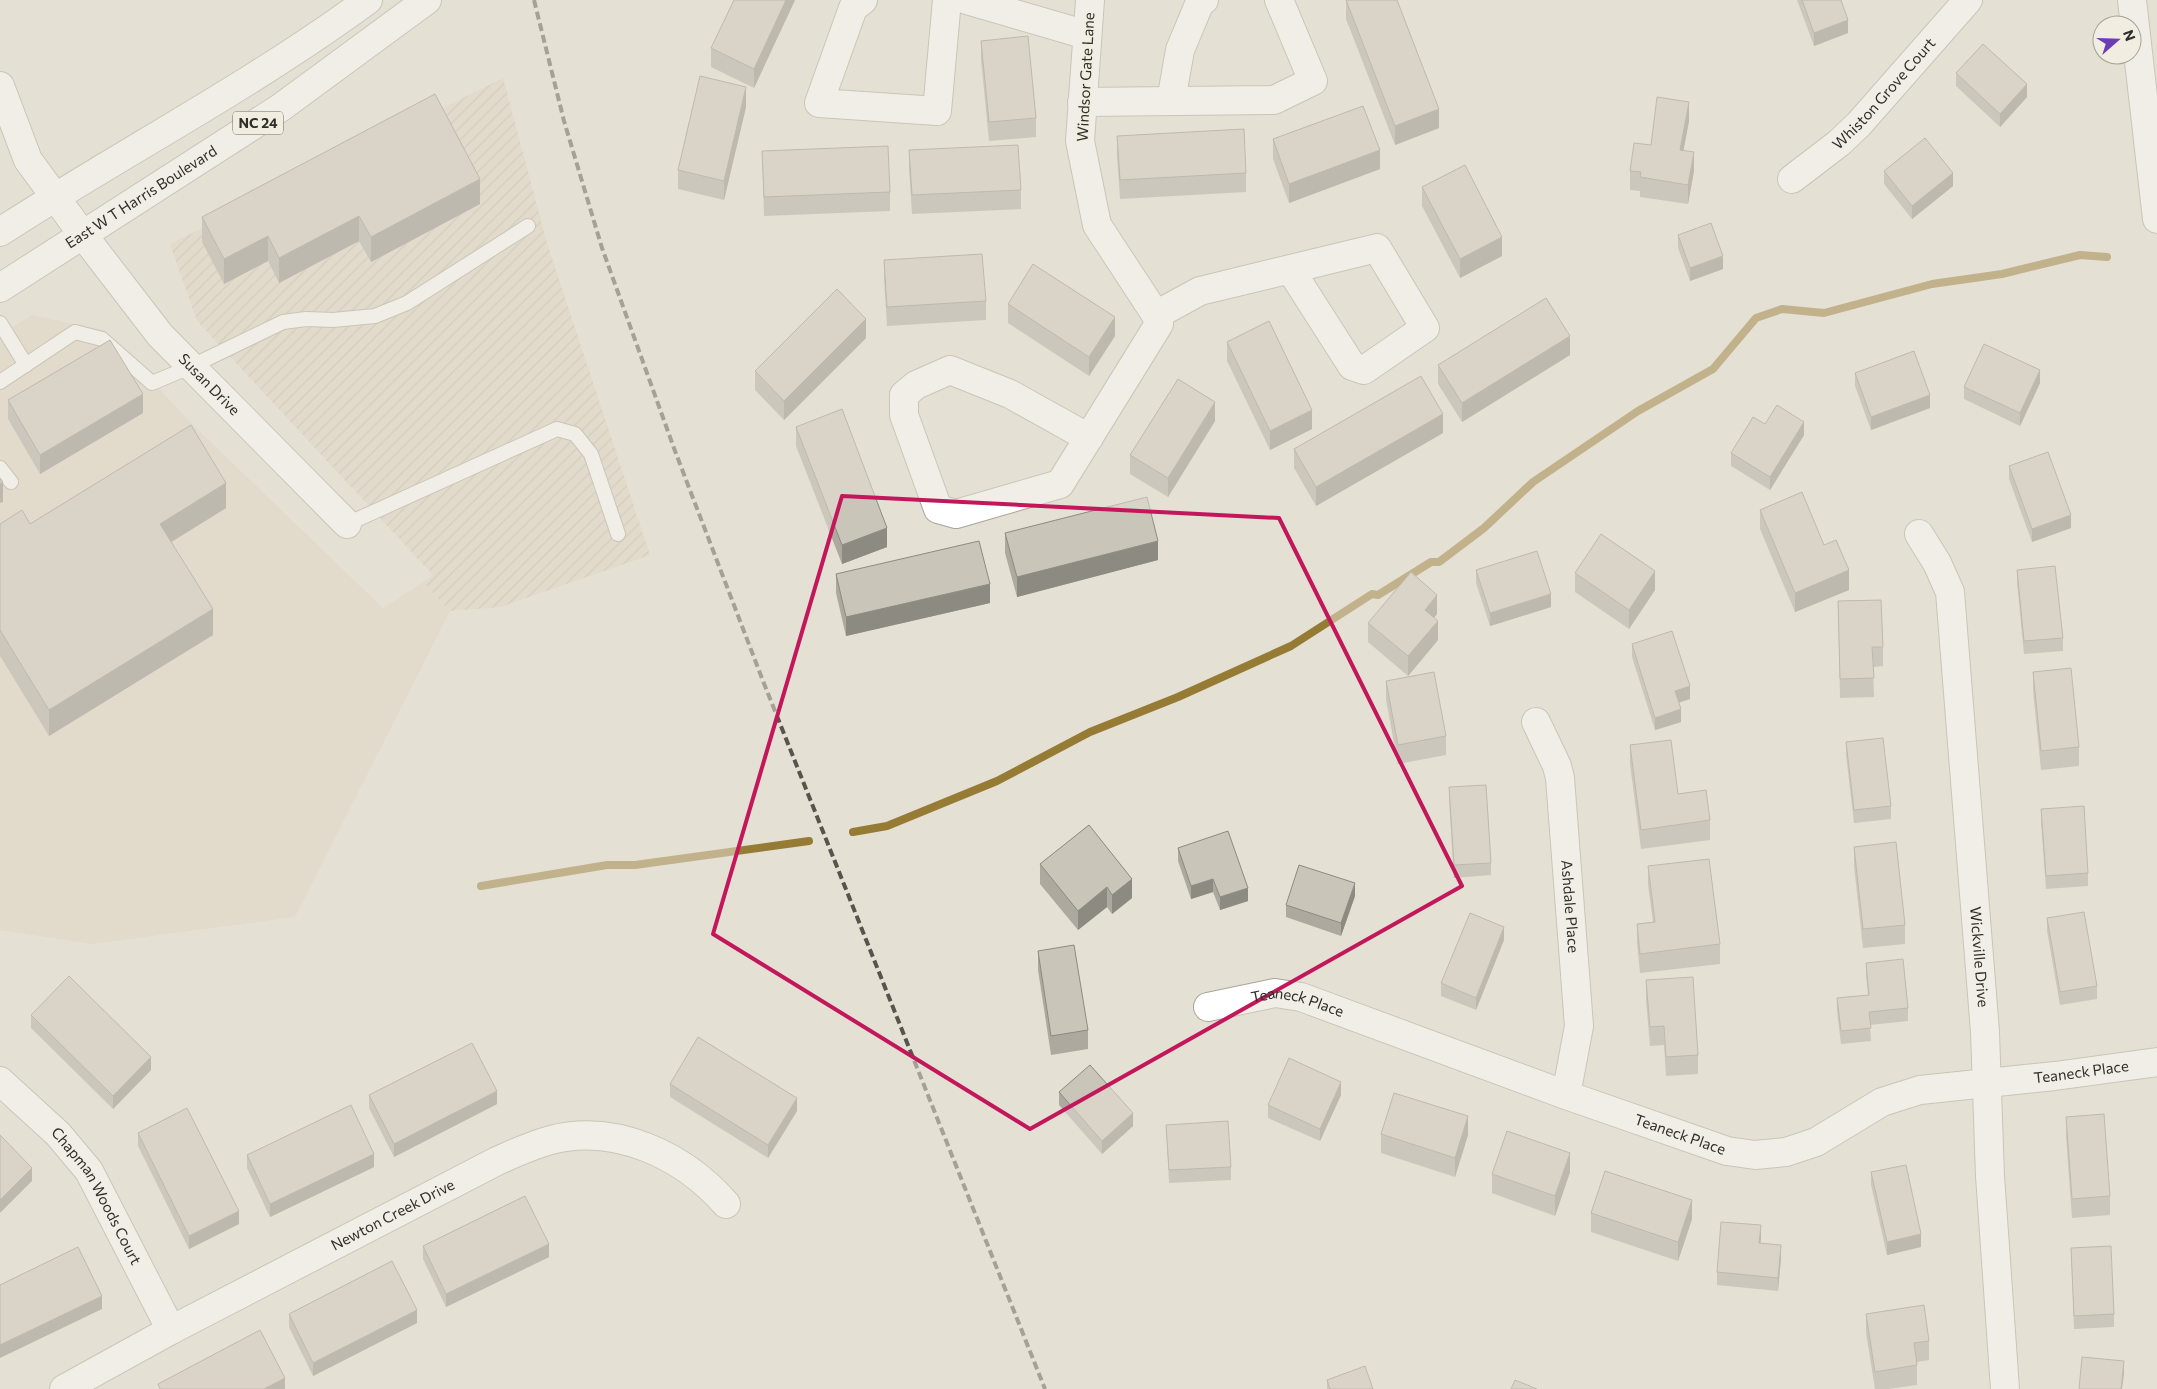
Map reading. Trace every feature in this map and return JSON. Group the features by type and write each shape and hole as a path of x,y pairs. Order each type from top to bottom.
{"street":[{"name":"NC 24","path":"0,232 54,197 248,82 368,0"},
{"name":"East W T Harris Boulevard","path":"0,288 280,108 426,0"},
{"path":"863,0 853,8 819,103 937,111 947,0"},
{"path":"967,0 1087,35"},
{"name":"Windsor Gate Lane","path":"1090,0 1080,141 1096,225 1156,315"},
{"path":"1171,101 1180,50 1200,2 1204,0"},
{"path":"1082,102 1274,100 1312,81 1279,0"},
{"name":"Whiston Grove Court","path":"1792,178 1839,143 1859,124 1968,0"},
{"path":"2132,0 2157,219"},
{"name":"Susan Drive","path":"0,86 28,160 54,197 160,335 190,368 238,412 347,524"},
{"path":"1089,438 1010,394 950,370 916,385 904,395 904,416 938,508 956,514 1060,484 1089,438 1158,324 1156,315 1200,291 1290,269 1377,248 1425,328 1364,370 1352,366 1290,269"},
{"name":"Wickville Drive","path":"1919,534 1937,563 1950,592 1985,1032 1990,1176 2005,1389"},
{"name":"Ashdale Place","path":"1536,722 1557,766 1560,778 1578,1026 1566,1095"},
{"name":"Teaneck Place","path":"1208,1006 1275,993 1301,997 1566,1095 1727,1151 1755,1155 1786,1152 1816,1142 1882,1102 1920,1090 2055,1076 2157,1062"},
{"name":"Chapman Woods Court","path":"0,1081 58,1134 89,1171 171,1330"},
{"name":"Newton Creek Drive","path":"64,1389 171,1330 497,1161 552,1140 583,1135 621,1139 653,1149 694,1174 716,1192 726,1204"}],"lane":[{"path":"0,382 75,332 102,339 152,383 190,368 283,322 375,316 406,303 528,226"},
{"path":"0,323 26,365"},
{"path":"347,524 558,429 575,434 591,454 618,534"},
{"path":"0,468 11,482"}],"highlighted area":[{"path":"842,496 1279,518 1462,886 1030,1129 713,934"}],"shaded area":[{"path":"503,78 547,243 650,555 501,607 450,611 423,582 433,575 197,321 170,244"},
{"path":"32,315 104,330 191,423 383,608 423,582 450,611 295,917 92,944 0,930 0,335"}],"building":[{"path":"734,0 786,0 754,69 711,48"},
{"path":"1346,0 1397,0 1439,109 1395,126"},
{"path":"1802,0 1841,0 1848,20 1814,33"},
{"path":"1028,36 1036,118 989,122 981,41"},
{"path":"1983,44 2027,84 2000,114 1956,73"},
{"path":"700,76 746,87 724,181 678,170"},
{"path":"435,94 480,179 371,237 359,216 279,258 268,236 224,259 202,217"},
{"path":"1657,97 1689,102 1680,150 1694,152 1688,185 1640,177 1641,172 1630,171 1634,143 1651,145"},
{"path":"1363,106 1380,150 1289,184 1273,139"},
{"path":"1244,129 1246,173 1120,180 1117,136"},
{"path":"1925,138 1953,173 1912,206 1884,171"},
{"path":"1018,145 1021,190 912,195 909,150"},
{"path":"888,146 890,192 764,197 762,151"},
{"path":"1465,165 1502,237 1460,259 1422,187"},
{"path":"1711,223 1723,256 1690,268 1678,235"},
{"path":"982,254 986,301 887,307 884,260"},
{"path":"1033,264 1115,317 1089,357 1008,304"},
{"path":"837,289 866,319 784,401 755,371"},
{"path":"1546,298 1570,336 1462,403 1438,365"},
{"path":"1269,321 1312,410 1270,431 1227,342"},
{"path":"110,340 143,394 40,455 8,400"},
{"path":"1984,344 2040,370 2020,413 1964,387"},
{"path":"1914,351 1930,395 1871,417 1855,373"},
{"path":"1421,376 1443,414 1316,487 1294,449"},
{"path":"1178,379 1215,402 1168,478 1130,455"},
{"path":"1777,405 1804,422 1770,477 1731,453 1753,417 1765,424"},
{"path":"842,409 887,528 842,545 796,427"},
{"path":"191,425 226,483 160,524 213,609 49,710 0,630 0,524 22,510 30,524"},
{"path":"2048,452 2071,515 2032,529 2009,466"},
{"path":"1802,492 1824,545 1836,540 1849,570 1795,593 1760,510"},
{"path":"1147,497 1158,541 1017,577 1005,533"},
{"path":"1601,534 1655,571 1629,610 1575,573"},
{"path":"979,541 990,584 846,617 836,574"},
{"path":"1537,551 1551,594 1490,613 1476,570"},
{"path":"2055,566 2063,638 2024,641 2017,570"},
{"path":"1411,572 1437,595 1425,610 1438,621 1408,656 1368,623"},
{"path":"1881,600 1883,647 1872,647 1874,678 1840,679 1838,601"},
{"path":"1672,631 1690,686 1675,691 1681,709 1655,718 1632,644"},
{"path":"2071,668 2079,747 2041,751 2033,672"},
{"path":"1434,672 1446,736 1398,745 1386,681"},
{"path":"1883,738 1891,806 1854,810 1846,742"},
{"path":"1671,740 1678,794 1706,790 1710,820 1641,830 1630,745"},
{"path":"1486,785 1491,863 1454,865 1449,787"},
{"path":"2084,806 2088,873 2046,876 2041,809"},
{"path":"1089,825 1132,879 1112,895 1107,887 1078,911 1040,864"},
{"path":"1228,831 1248,888 1220,897 1213,879 1191,886 1178,848"},
{"path":"1896,842 1905,925 1863,929 1854,847"},
{"path":"1709,859 1720,944 1640,954 1637,924 1655,922 1648,866"},
{"path":"1299,865 1355,883 1341,923 1286,905"},
{"path":"2084,912 2097,986 2060,992 2047,918"},
{"path":"1470,913 1504,927 1476,998 1441,983"},
{"path":"1074,945 1088,1030 1051,1036 1038,951"},
{"path":"1903,959 1908,1008 1869,1012 1871,1028 1841,1031 1837,998 1869,995 1866,963"},
{"path":"69,976 151,1057 113,1096 31,1015"},
{"path":"1693,977 1698,1055 1666,1057 1664,1026 1650,1027 1646,980"},
{"path":"698,1037 797,1098 768,1145 670,1084"},
{"path":"472,1043 497,1091 394,1144 369,1095"},
{"path":"1289,1058 1341,1082 1320,1129 1268,1105"},
{"path":"1090,1065 1133,1113 1102,1141 1059,1092"},
{"path":"1394,1093 1468,1116 1455,1158 1381,1134"},
{"path":"351,1105 374,1154 270,1204 247,1155"},
{"path":"187,1108 239,1211 189,1236 138,1133"},
{"path":"2104,1114 2110,1196 2072,1199 2066,1117"},
{"path":"1228,1121 1231,1167 1169,1170 1166,1125"},
{"path":"1507,1131 1570,1153 1555,1196 1492,1174"},
{"path":"0,1135 32,1168 0,1200"},
{"path":"1906,1165 1921,1234 1887,1242 1871,1172"},
{"path":"1605,1171 1692,1200 1678,1242 1591,1213"},
{"path":"525,1196 549,1244 446,1294 423,1246"},
{"path":"1721,1222 1761,1225 1759,1243 1781,1245 1778,1278 1717,1272"},
{"path":"2111,1246 2114,1314 2074,1316 2071,1248"},
{"path":"78,1247 102,1296 0,1345 0,1285"},
{"path":"392,1261 417,1310 313,1363 289,1314"},
{"path":"1924,1305 1929,1341 1914,1343 1917,1365 1875,1372 1866,1314"},
{"path":"260,1330 285,1378 264,1389 160,1389 158,1384"},
{"path":"2082,1357 2124,1361 2121,1389 2079,1389"},
{"path":"1365,1366 1373,1389 1330,1389 1327,1380"},
{"path":"1515,1380 1537,1389 1511,1389"}],"waterway":[{"path":"853,832 887,826 997,781 1090,732 1178,697 1291,646 1372,594 1378,595 1431,562 1439,562 1484,528 1533,482 1638,411 1713,369 1756,318 1782,309 1824,313 1932,284 2002,274 2080,255 2107,257"},
{"path":"481,886 607,865 635,865 809,841"}],"railway":[{"path":"534,0 564,121 602,248 675,451 763,681 1045,1389"}]}
